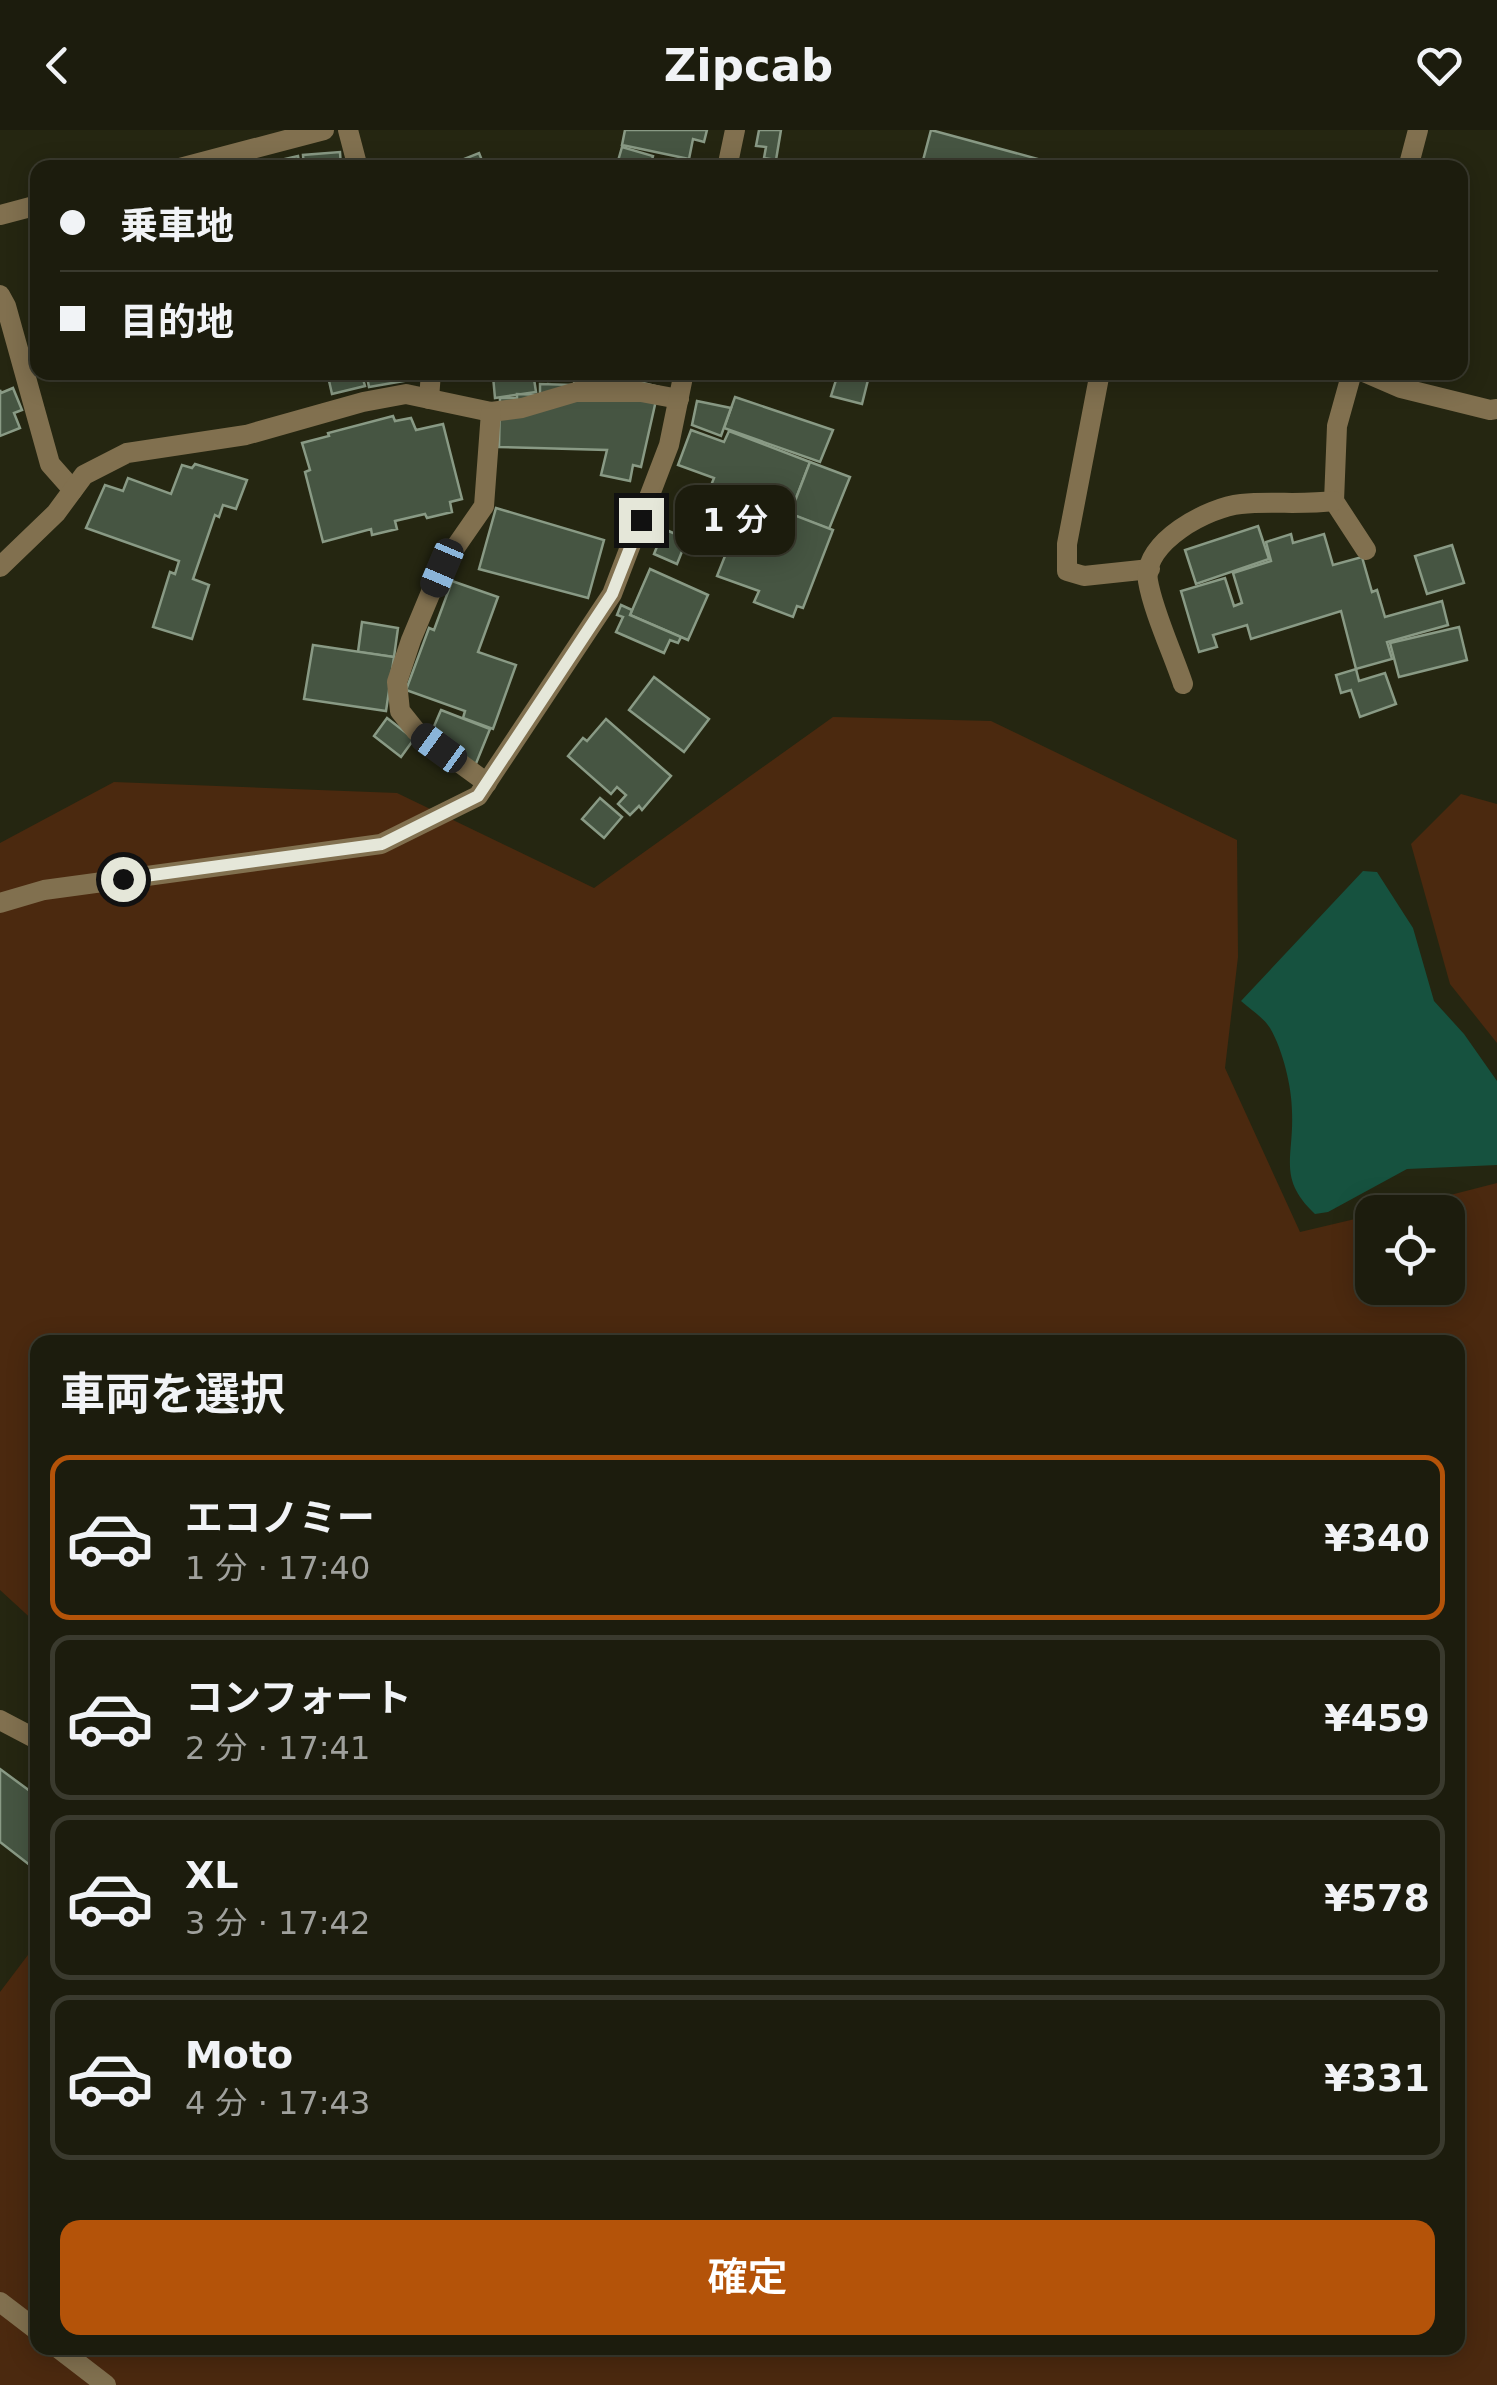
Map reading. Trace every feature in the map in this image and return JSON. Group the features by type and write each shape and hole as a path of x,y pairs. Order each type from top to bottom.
{"street":[{"path":"210,160 324,130"},
{"path":"348,130 356,160"},
{"path":"729,160 735,130"},
{"path":"1410,160 1418,130"},
{"path":"0,215 30,207"},
{"path":"0,295 50,464 73,490"},
{"path":"429,399 430,380"},
{"path":"0,904 44,890 382,844 478,796 612,594 669,445 683,380"},
{"path":"1098,380 1067,544 1067,571 1084,576 1150,570"},
{"path":"1350,380 1337,426 1334,501 1366,550"},
{"path":"1382,380 1401,388 1497,409"},
{"path":"0,567 56,513 84,475 127,453 246,435 406,394 490,412 522,408 576,392 641,392 679,399"},
{"path":"487,783 416,731 400,711 398,682 442,568 484,506 490,412"},
{"path":"1184,684 1147,578 1156,550 1180,527 1238,504 1334,501"},
{"path":"0,1720 30,1736"},
{"path":"0,2302 30,2325"},
{"path":"67,2355 106,2385"}],"shaded area":[{"path":"833,717 991,721 1237,840 1238,957 1225,1068 1300,1232 1355,1219 1355,1305 1465,1305 1465,1195 1450,1195 1497,1183 1497,2385 0,2385 0,1992 30,1952 30,2355 1465,2355 1465,1335 30,1335 30,1618 0,1590 0,843 114,782 397,793 594,888"},
{"path":"1461,794 1497,804 1497,1043 1450,984 1411,844"},
{"path":"1363,871 1377,872 1413,928 1434,1001 1464,1034 1497,1081 1497,1165 1407,1169 1328,1212 1315,1214 1303,1201 1292,1178 1292,1102 1279,1047 1267,1024 1241,1001"}],"building":[{"path":"625,130 707,130 704,142 693,139 689,159 622,145"},
{"path":"759,130 781,130 776,160 764,158 766,147 756,146"},
{"path":"931,130 1042,160 923,160"},
{"path":"622,147 653,156 652,160 618,160"},
{"path":"340,152 340,160 303,160 303,155"},
{"path":"479,153 482,160 462,160"},
{"path":"329,380 363,380 365,386 332,394"},
{"path":"368,380 404,381 369,387"},
{"path":"493,380 534,380 536,392 495,398"},
{"path":"575,380 631,380 659,387 641,467 633,465 630,481 601,475 607,450 499,447 500,398 540,395 540,384 574,385"},
{"path":"836,380 868,380 862,404 831,396"},
{"path":"13,388 22,410 14,413 20,428 0,436 0,390 1,393"},
{"path":"735,397 833,430 820,462 724,428"},
{"path":"697,401 731,408 721,436 692,425"},
{"path":"393,416 395,421 411,418 416,430 443,424 462,499 450,502 452,512 395,521 397,529 372,535 371,529 323,542 305,472 310,470 302,443"},
{"path":"691,430 724,442 729,431 810,462 790,514 736,494 733,503 708,493 714,478 678,465"},
{"path":"810,462 850,477 829,529 790,514"},
{"path":"195,464 247,480 236,509 223,505 219,517 215,515 193,579 209,585 192,639 153,627 170,572 175,574 179,561 86,528 105,485 123,491 128,478 171,494 182,465 192,468"},
{"path":"747,497 833,530 803,608 797,606 793,617 754,602 759,591 717,576 725,556 712,551 726,513 738,518"},
{"path":"496,508 604,540 588,598 479,569"},
{"path":"1258,526 1269,559 1196,584 1185,550"},
{"path":"664,529 687,539 677,564 654,554"},
{"path":"1291,534 1293,543 1324,534 1333,565 1362,557 1372,592 1377,590 1385,617 1442,601 1448,625 1387,642 1392,659 1356,669 1341,611 1251,639 1247,625 1213,635 1217,647 1199,652 1181,591 1225,578 1234,606 1242,603 1233,573 1271,561 1266,542"},
{"path":"1452,545 1464,583 1427,594 1415,556"},
{"path":"650,569 708,595 688,640 630,615"},
{"path":"452,581 498,597 478,652 516,665 493,729 463,718 465,711 406,690"},
{"path":"621,605 632,610 630,615 681,637 678,643 670,640 664,653 616,632 623,617 617,615"},
{"path":"362,622 398,628 394,657 358,652"},
{"path":"1459,627 1467,660 1399,677 1390,643"},
{"path":"313,645 394,657 386,711 304,699"},
{"path":"1356,669 1359,681 1385,673 1396,704 1360,717 1351,690 1341,693 1336,675"},
{"path":"654,677 709,719 684,752 629,710"},
{"path":"441,710 490,729 475,766 429,738"},
{"path":"387,718 414,739 401,757 374,736"},
{"path":"606,719 671,776 642,810 639,806 630,815 618,804 626,795 617,787 611,794 568,756"},
{"path":"600,798 622,817 604,838 582,819"},
{"path":"0,1769 30,1791 30,1865 0,1842"}],"route":[{"path":"123,879 382,844 478,796 612,594 641,520"}]}
